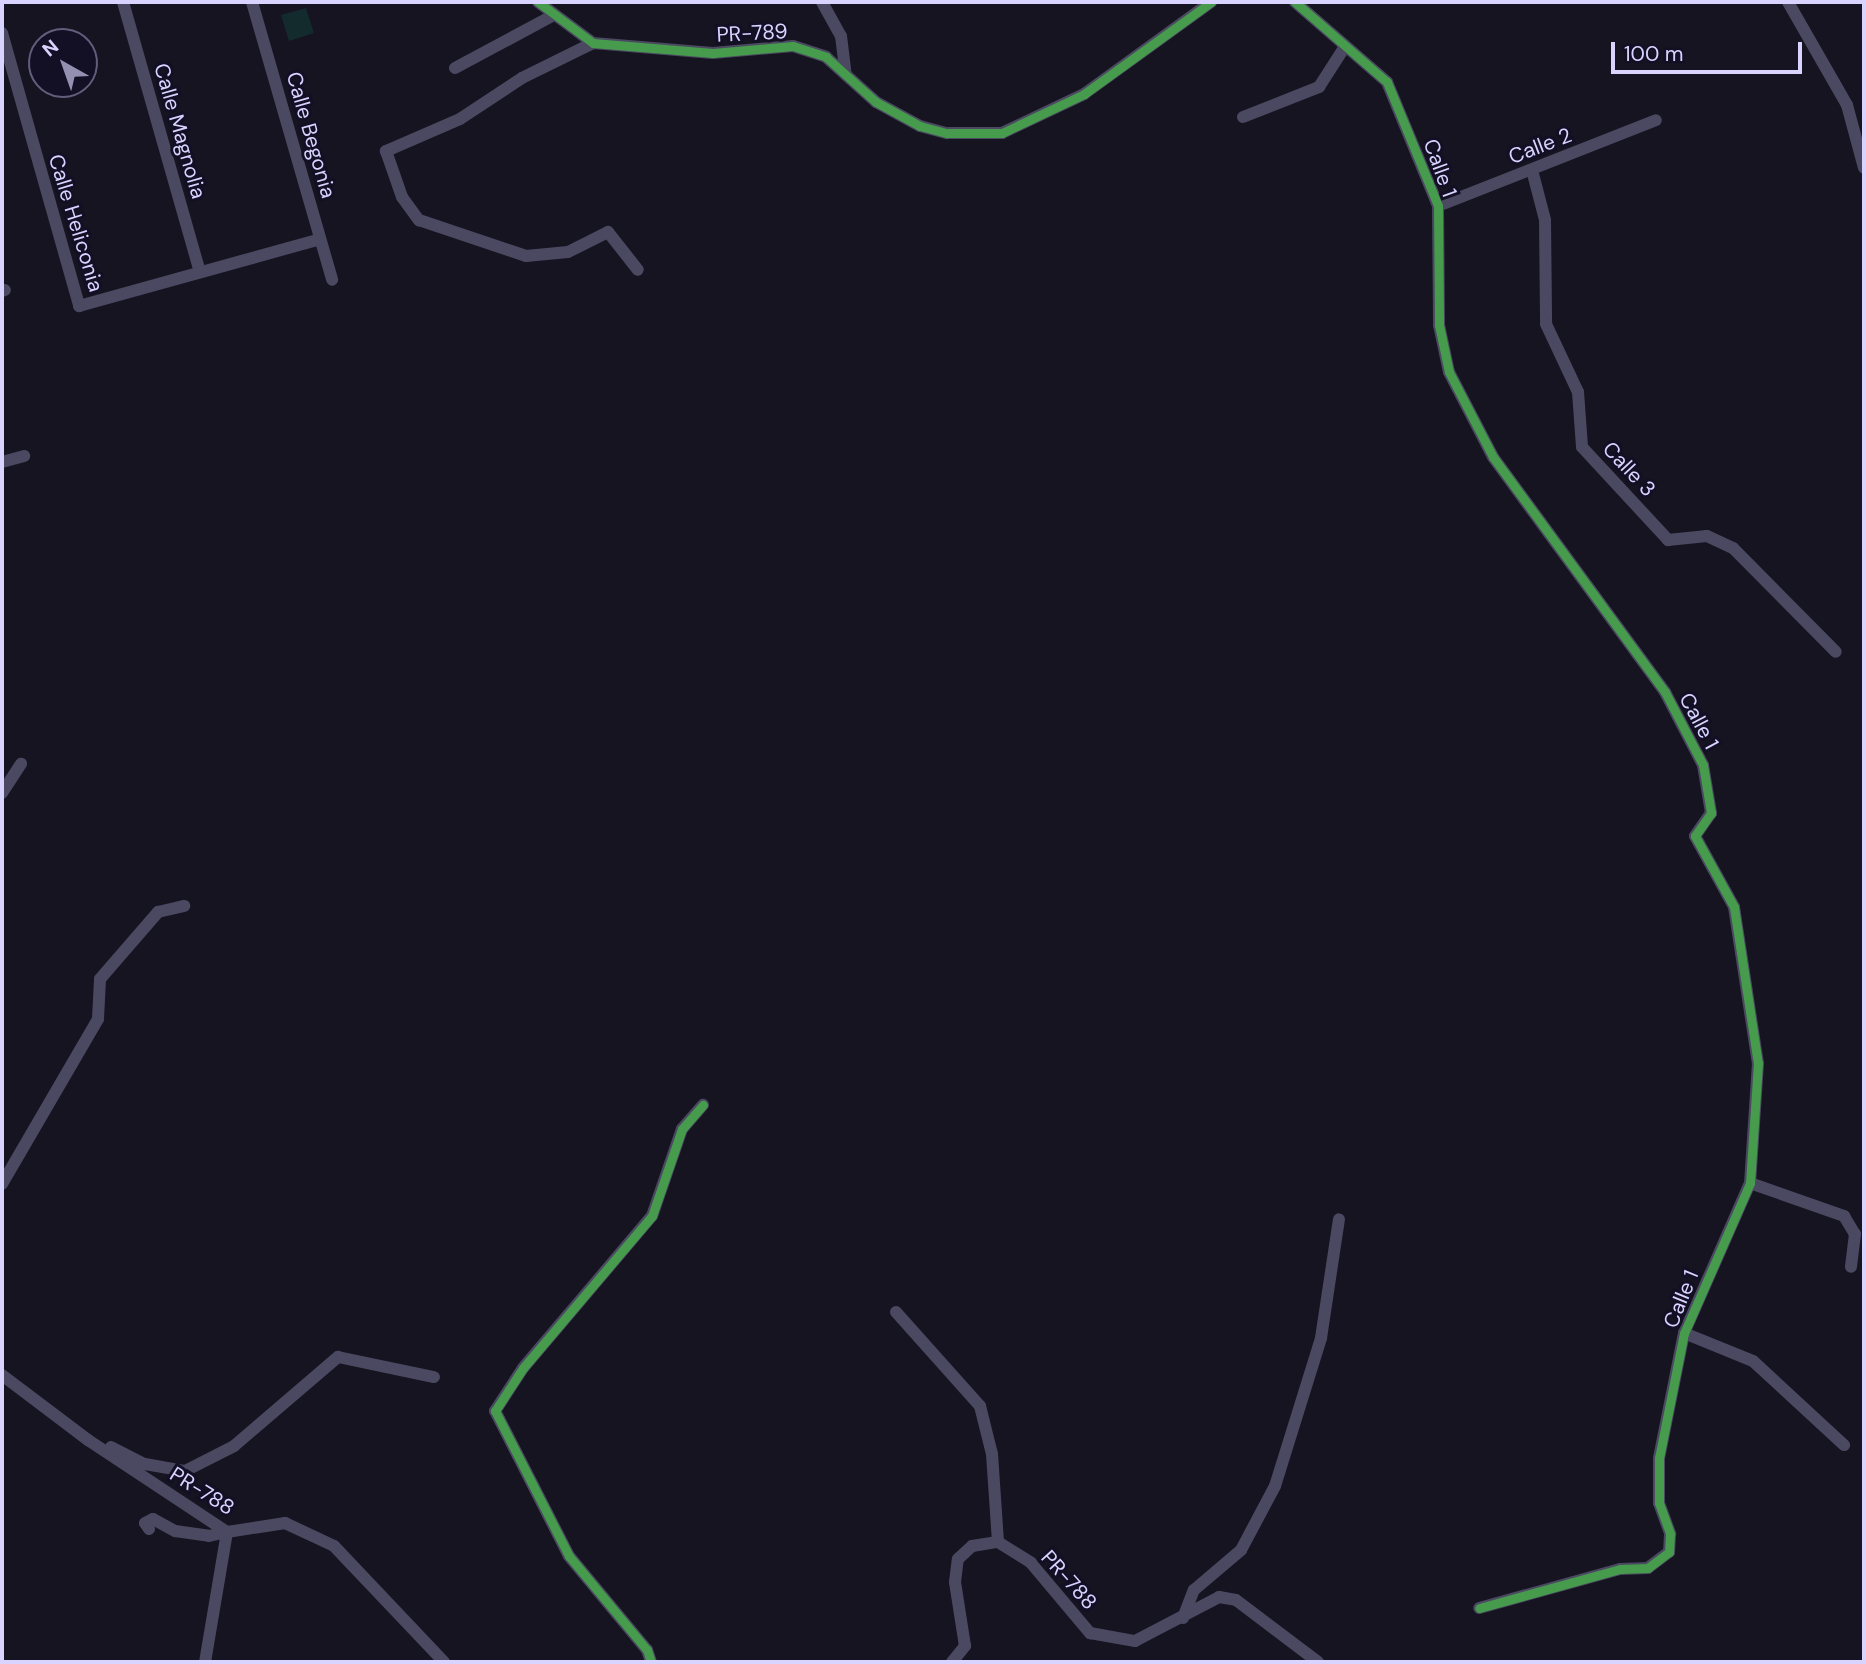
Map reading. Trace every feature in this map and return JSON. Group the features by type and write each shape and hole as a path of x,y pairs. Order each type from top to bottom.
{"street":[{"name":"Calle Magnolia","path":"123,2 200,272"},
{"name":"Calle Begonia","path":"252,2 332,280"},
{"name":"PR-789","path":"538,2 552,16 593,43 713,54 793,46 826,57 876,102 920,126 947,133 1002,133 1084,94 1212,2"},
{"path":"822,2 841,36 846,75"},
{"name":"Calle 1","path":"1294,2 1344,48 1387,82 1438,205 1439,325 1449,372 1493,457 1665,692 1703,765 1711,813 1695,835 1734,907 1758,1063 1750,1183 1684,1333 1659,1458 1659,1503 1670,1534 1668,1552 1648,1568 1620,1569 1479,1608"},
{"path":"1788,2 1847,105 1864,167"},
{"path":"455,68 552,16"},
{"name":"Calle Heliconia","path":"2,33 79,306 320,239"},
{"path":"593,43 522,78 460,119 386,151 402,197 419,220 526,256 568,252 608,232 638,270"},
{"path":"1243,117 1319,87 1344,48"},
{"name":"Calle 2","path":"1438,205 1656,120"},
{"name":"Calle 3","path":"1532,170 1545,220 1546,324 1578,392 1582,447 1668,540 1707,536 1733,548 1836,652"},
{"path":"2,462 24,456"},
{"path":"2,793 21,764"},
{"path":"2,1184 98,1020 100,979 158,912 184,906"},
{"path":"651,1662 647,1650 569,1556 495,1411 523,1368 652,1216 682,1129 703,1105"},
{"path":"1750,1183 1844,1216 1855,1234 1852,1266"},
{"path":"1183,1618 1194,1590 1241,1550 1275,1486 1321,1338 1339,1219"},
{"path":"897,1312 980,1406 992,1454 998,1542 972,1546 958,1559 955,1582 965,1646 952,1662"},
{"path":"1684,1333 1754,1361 1843,1445"},
{"path":"88,1440 145,1464 185,1471 234,1446 338,1357 434,1377"},
{"name":"PR-788","path":"2,1375 88,1440 227,1532 285,1523 334,1546 443,1662"},
{"path":"149,1529 145,1522 153,1519 175,1531 209,1536 227,1532 205,1662"},
{"name":"PR-788","path":"998,1542 1031,1563 1090,1633 1135,1641 1219,1597 1236,1600 1318,1662"}],"green space":[{"path":"306,8 314,33 289,41 281,15"}],"cycle path":[{"path":"538,2 593,43 713,53 793,46 826,57 876,102 920,126 947,133 1002,133 1084,94 1211,2"},
{"path":"1295,2 1387,82 1438,206 1439,325 1449,372 1493,457 1665,692 1703,765 1711,813 1695,836 1734,907 1758,1063 1750,1183 1684,1333 1659,1458 1659,1503 1670,1534 1669,1552 1648,1568 1620,1569 1479,1608"},
{"path":"651,1662 647,1650 569,1556 495,1411 523,1368 652,1216 682,1129 703,1105"}]}
